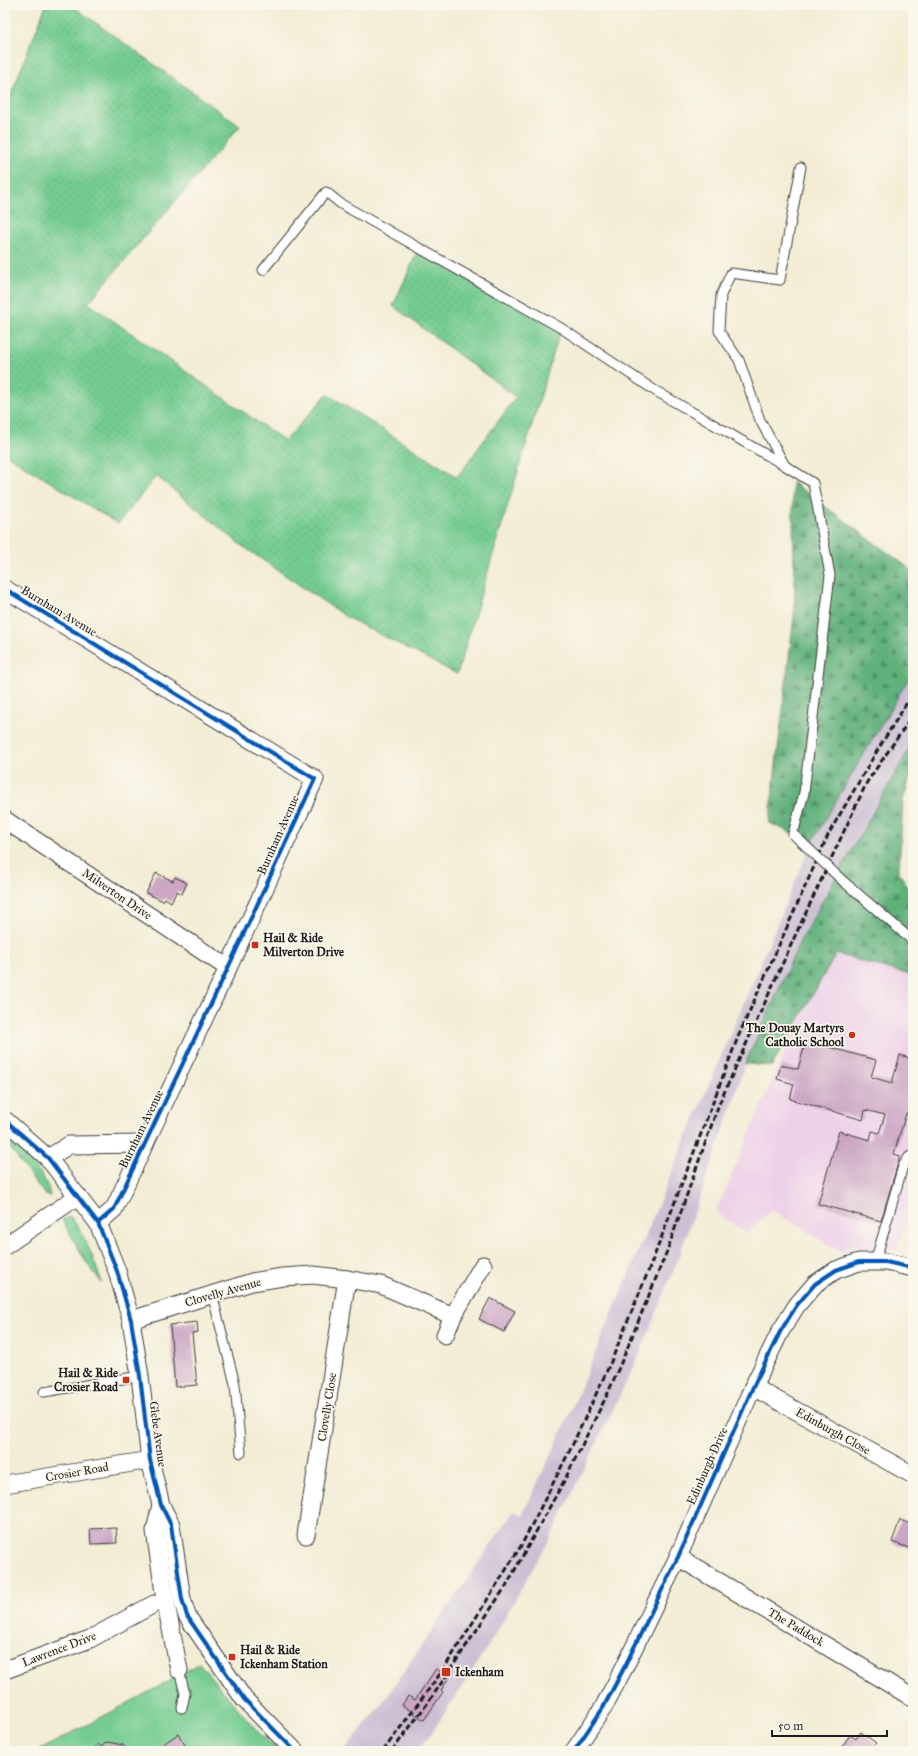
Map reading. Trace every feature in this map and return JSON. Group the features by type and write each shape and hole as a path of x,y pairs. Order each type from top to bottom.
{"street":[{"name":"Burnham Avenue","path":"5,589 315,779 146,1144 114,1209 98,1223"},
{"name":"Milverton Drive","path":"5,820 228,968"},
{"name":"Glebe Avenue","path":"5,1120 48,1158 78,1196 98,1223 117,1270 131,1320 140,1376 150,1460 161,1505 171,1525 182,1599 187,1616 244,1699 295,1751"},
{"name":"Burnham Avenue","path":"48,1158 69,1146 146,1144"},
{"path":"5,1246 78,1196"},
{"name":"Edinburgh Drive","path":"574,1751 603,1708 678,1557 753,1387 780,1332 797,1305 814,1284 836,1270 859,1262 886,1262 913,1268"},
{"path":"445,1335 452,1316 483,1265"},
{"name":"Clovelly Avenue","path":"131,1320 252,1282 283,1277 313,1275 382,1285 452,1316"},
{"name":"Clovelly Close","path":"306,1535 347,1279"},
{"name":"Edinburgh Close","path":"753,1387 913,1475"},
{"name":"Crosier Road","path":"5,1484 150,1460"},
{"name":"Glebe Avenue","path":"161,1505 155,1531 165,1599 179,1670"},
{"name":"The Paddock","path":"678,1557 913,1698"},
{"name":"Lawrence Drive","path":"5,1670 90,1639 154,1604"}],"lane":[{"path":"784,465 760,420 739,360 719,331 721,295 731,272 780,280 801,167"},
{"path":"263,270 326,192 341,204 560,328 654,390 784,465 813,484 830,575 804,793 792,834 843,881 913,941"},
{"path":"875,1262 903,1166 909,1157 913,1155"},
{"path":"212,1294 234,1384 241,1453"},
{"path":"44,1392 140,1376"},
{"path":"179,1670 185,1694 182,1708"}],"shaded area":[{"path":"913,671 913,741 801,939 745,1064 729,1115 678,1259 638,1358 551,1537 489,1645 433,1731 417,1751 344,1751 382,1703 514,1511 522,1516 563,1429 812,842"},
{"name":"The Douay Martyrs Catholic School","path":"853,894 913,954 913,1197 897,1251 850,1247 842,1253 772,1210 746,1234 716,1212"}],"green space":[{"path":"46,5 71,5 240,126 88,303 285,441 327,394 457,477 516,397 393,306 419,248 561,328 457,674 346,617 241,545 156,476 118,524 5,454 5,110"},
{"path":"792,482 913,571 913,671 812,842 769,823 795,607"},
{"path":"913,742 913,768 903,800 899,872 913,896 913,976 836,954 772,1066 745,1064 801,939"},
{"path":"5,1136 26,1156 44,1178 50,1196 45,1195 5,1141"},
{"path":"70,1216 85,1239 102,1283 87,1263 62,1220"},
{"path":"199,1663 261,1735 279,1751 38,1751 162,1685"}],"building":[{"path":"156,873 173,881 175,877 187,883 182,894 177,891 171,902 165,898 163,901 146,893"},
{"path":"806,1041 876,1060 871,1077 892,1083 900,1055 913,1059 913,1114 906,1113 894,1154 900,1156 881,1221 818,1204 839,1131 870,1140 872,1131 879,1133 885,1115 865,1110 863,1120 790,1099 794,1084 777,1079 781,1065 798,1069"},
{"path":"490,1298 515,1311 504,1332 479,1319"},
{"path":"197,1322 198,1332 192,1333 197,1385 175,1387 170,1325"},
{"path":"900,1520 913,1525 912,1549 892,1542"},
{"path":"116,1528 117,1543 91,1544 90,1529"},
{"path":"436,1669 449,1678 441,1690 443,1692 424,1720 402,1705 408,1696 415,1700"},
{"path":"861,1732 876,1743 870,1751 846,1751 841,1748 850,1735 856,1739"},
{"path":"178,1734 189,1751 154,1751 156,1749"},
{"path":"107,1742 123,1745 127,1751 89,1751 98,1744 101,1747"}],"railway":[{"path":"383,1751 443,1670 521,1546 571,1448 610,1364 650,1267 738,1037 829,833 913,693"},
{"path":"392,1751 432,1697 506,1586 564,1481 608,1393 629,1344 667,1251 719,1104 795,936 867,782 913,715"}],"cycle path":[{"path":"5,589 315,779 228,968 114,1209 98,1223"},
{"path":"5,1120 48,1158 98,1223 117,1271 131,1320 140,1376 150,1460 161,1505 171,1525 182,1599 187,1616 244,1699 295,1751"},
{"path":"574,1751 603,1708 625,1666 678,1557 753,1387 780,1332 797,1305 815,1284 836,1270 859,1262 886,1262 913,1268"}],"place":[{"name":"Hail & Ride Milverton Drive","path":"255,945"},
{"name":"The Douay Martyrs Catholic School","path":"852,1035"},
{"name":"Hail & Ride Crosier Road","path":"126,1380"},
{"name":"Hail & Ride Ickenham Station","path":"232,1657"},
{"name":"Ickenham","path":"446,1672"}]}
